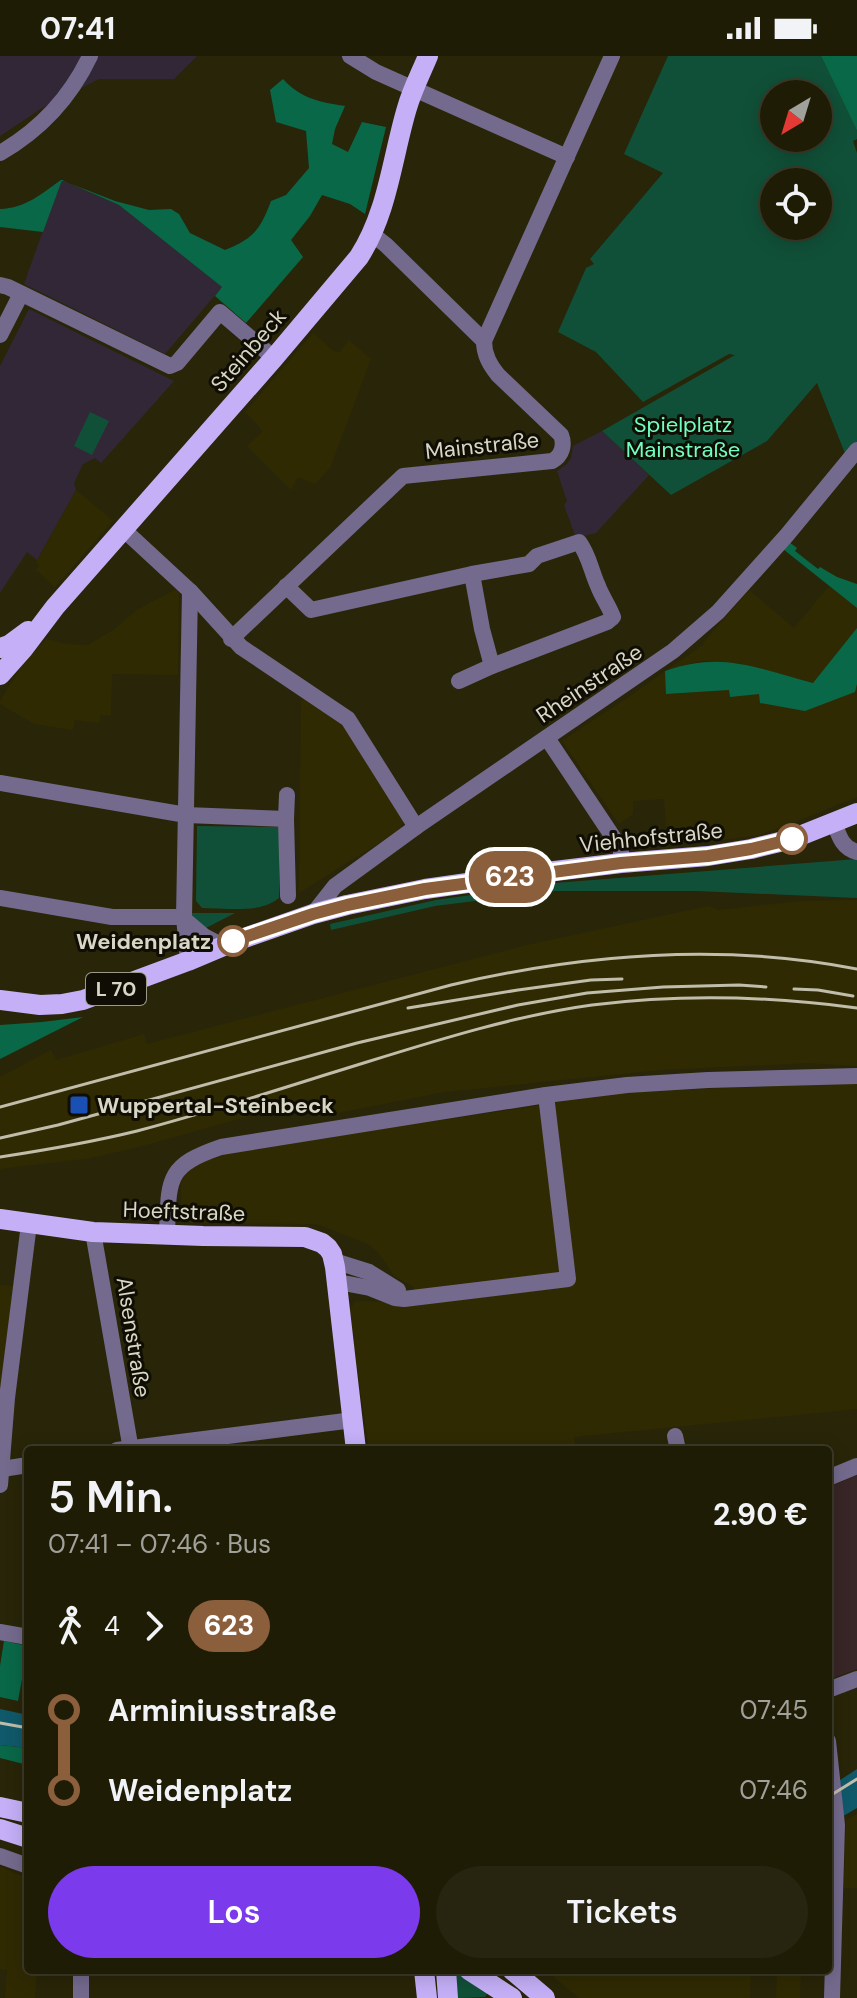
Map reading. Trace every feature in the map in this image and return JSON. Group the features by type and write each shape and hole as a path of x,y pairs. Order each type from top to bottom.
{"main road":[{"name":"Steinbeck","path":"55,607 359,257 372,234 387,189 407,108 428,56"},
{"path":"0,634 55,607"},
{"path":"0,675 55,607"},
{"path":"0,648 23,636 55,607"},
{"path":"0,662 24,648"},
{"name":"L 70","path":"834,822 857,813"},
{"name":"Viehhofstraße","path":"6,1006 83,1000 223,946 347,905 425,889 751,849 792,839 834,822"},
{"name":"Hoeftstraße","path":"0,1219 93,1232 310,1238 328,1248 334,1261"},
{"path":"334,1261 356,1446"},
{"path":"0,1807 24,1812"},
{"path":"0,1829 24,1837"},
{"path":"424,1974 428,1998"},
{"path":"428,1998 434,1992 446,1998 446,1974"},
{"path":"480,1974 545,1998"}],"street":[{"path":"0,153 48,118 74,85 90,56"},
{"path":"350,56 376,72 567,157"},
{"path":"372,234 484,341 567,157 605,58"},
{"path":"0,285 170,366 177,363 220,312 274,358"},
{"path":"0,335 21,294"},
{"name":"Mainstraße","path":"231,639 403,476 552,461 560,454 563,444 561,435 498,375 490,365 484,341"},
{"name":"Rheinstraße","path":"313,914 335,886 703,627 787,535 857,450"},
{"path":"123,529 190,591 231,639 348,719 416,827"},
{"path":"286,586 311,610 529,564 537,556 579,542 613,617 459,681"},
{"path":"472,574 492,666"},
{"path":"188,961 184,918 190,591"},
{"path":"547,738 621,849 621,863"},
{"path":"0,783 186,815 286,819"},
{"path":"287,795 288,896"},
{"path":"834,822 843,844 857,852"},
{"path":"0,898 112,917 184,918 204,936 223,946"},
{"path":"167,1234 171,1184 177,1172 199,1154 221,1147 627,1085 857,1076"},
{"path":"338,1282 404,1299 568,1279 546,1095"},
{"path":"24,1467 1,1477 7,1398 29,1224"},
{"name":"Alsenstraße","path":"93,1232 126,1446"},
{"path":"334,1261 369,1272 392,1287 418,1297"},
{"path":"149,1446 353,1420"},
{"path":"832,1476 857,1466"},
{"path":"0,1632 24,1636"},
{"path":"832,1688 857,1679"},
{"path":"832,1768 837,1825 832,1998"},
{"path":"0,1856 24,1865"},
{"path":"81,1974 81,1998"}],"shaded area":[{"path":"0,56 197,56 174,79 99,79 39,110 0,136"},
{"path":"61,180 119,205 222,287 165,354 24,284"},
{"path":"29,309 174,381 101,463 95,458 83,464 74,483 76,490 37,560 27,552 0,593 0,366"},
{"path":"313,333 339,353 349,340 371,359 330,468 315,484 298,477 291,490 247,446 263,431 245,412"},
{"path":"602,431 649,475 596,533 576,538 564,505 567,501 557,471 571,458 573,446"},
{"path":"76,490 113,521 55,587 36,570 39,565 36,562"},
{"path":"829,586 857,608 857,628 813,683 738,663 702,661 675,668 667,694 729,690 759,694 854,692 857,684 857,797 759,835 730,839 667,844 664,799 633,801 633,814 619,824 562,741 704,644 749,590 794,628"},
{"path":"176,589 179,592 178,675 112,674 111,715 101,715 99,723 75,720 73,730 34,724 0,704 22,665 46,639 87,645 112,631 137,610"},
{"path":"306,698 343,721 404,821 398,831 299,893 301,701"},
{"path":"857,900 857,1066 807,1063 661,1070 445,1092 317,1117 311,1099 91,1158 0,1169 0,1077 51,1050 56,1060 144,1034 147,1044 527,945 708,906 718,910 801,901"},
{"path":"857,1082 857,1409 574,1437 575,1446 368,1446 349,1311 355,1301 409,1303 414,1287 394,1276 379,1253 368,1244 317,1224 191,1223 183,1216 181,1183 185,1173 195,1164 227,1152 600,1094"},
{"path":"0,1285 13,1286 0,1395"},
{"path":"857,1475 857,1669 832,1678 832,1486"},
{"path":"857,1814 857,1888 844,1888 846,1820"},
{"path":"0,1867 24,1876 24,1974 37,1974 35,1998 5,1998 7,1970 0,1969"},
{"path":"551,1974 751,1974 750,1998 579,1998"},
{"path":"777,1974 801,1974 800,1998 776,1998"}],"green space":[{"name":"Spielplatz Mainstraße","path":"668,56 821,56 857,131 857,139 853,141 857,153 857,442 846,456 817,383 767,441 671,495 602,431 735,355 729,354 643,402 596,352 558,332 586,268 594,264 590,259 663,173 624,154"},
{"path":"821,56 857,56 857,131"},
{"path":"283,79 304,95 345,106 332,144 348,152 362,122 386,127 365,214 350,204 322,195 291,240 303,257 246,323 215,296 222,287 119,205 70,183 115,201 149,210 171,209 179,214 190,233 225,250 255,232 271,201 286,195 309,168 306,131 276,122 270,90"},
{"path":"62,180 43,232 0,227 0,209 25,203"},
{"path":"90,412 109,421 92,455 74,446"},
{"path":"789,542 797,548 795,551 818,569 820,567 857,584 857,608 783,549"},
{"path":"857,628 855,692 805,711 760,703 759,694 730,697 729,690 666,694 665,671 705,662 740,664 813,683"},
{"name":"Weidenplatz","path":"197,826 279,827 279,898 253,908 202,908 196,901"},
{"path":"857,859 857,898 697,891 555,891 435,906 331,930 330,924 436,900 555,883"},
{"path":"191,913 235,913 204,929"},
{"path":"83,1017 0,1059 0,1025"},
{"path":"4,1641 24,1645 24,1668 18,1701 0,1697"},
{"path":"0,1745 24,1748 24,1764 0,1758"},
{"path":"458,1974 485,1990 485,1997 458,1998"}],"water":[{"path":"0,1709 24,1714 24,1748 0,1745"},
{"path":"857,1769 857,1808 832,1823 832,1785"}],"railway":[{"path":"0,1107 501,974 602,959 705,954 807,961 857,969"},
{"path":"408,1008 591,980 622,979"},
{"path":"0,1138 357,1043 518,1005 587,993 663,987 766,987"},
{"path":"794,989 853,996"},
{"path":"0,1157 137,1131 459,1034 559,1010 625,1001 691,998 758,999 857,1008"},
{"path":"0,1723 24,1727"},
{"path":"832,1795 857,1779"}],"bus line":[{"name":"623","path":"233,941 313,914 425,889 621,863 708,856 792,839"}],"place":[{"name":"Weidenplatz","path":"233,941"},
{"name":"Wuppertal-Steinbeck","path":"79,1105"}]}
